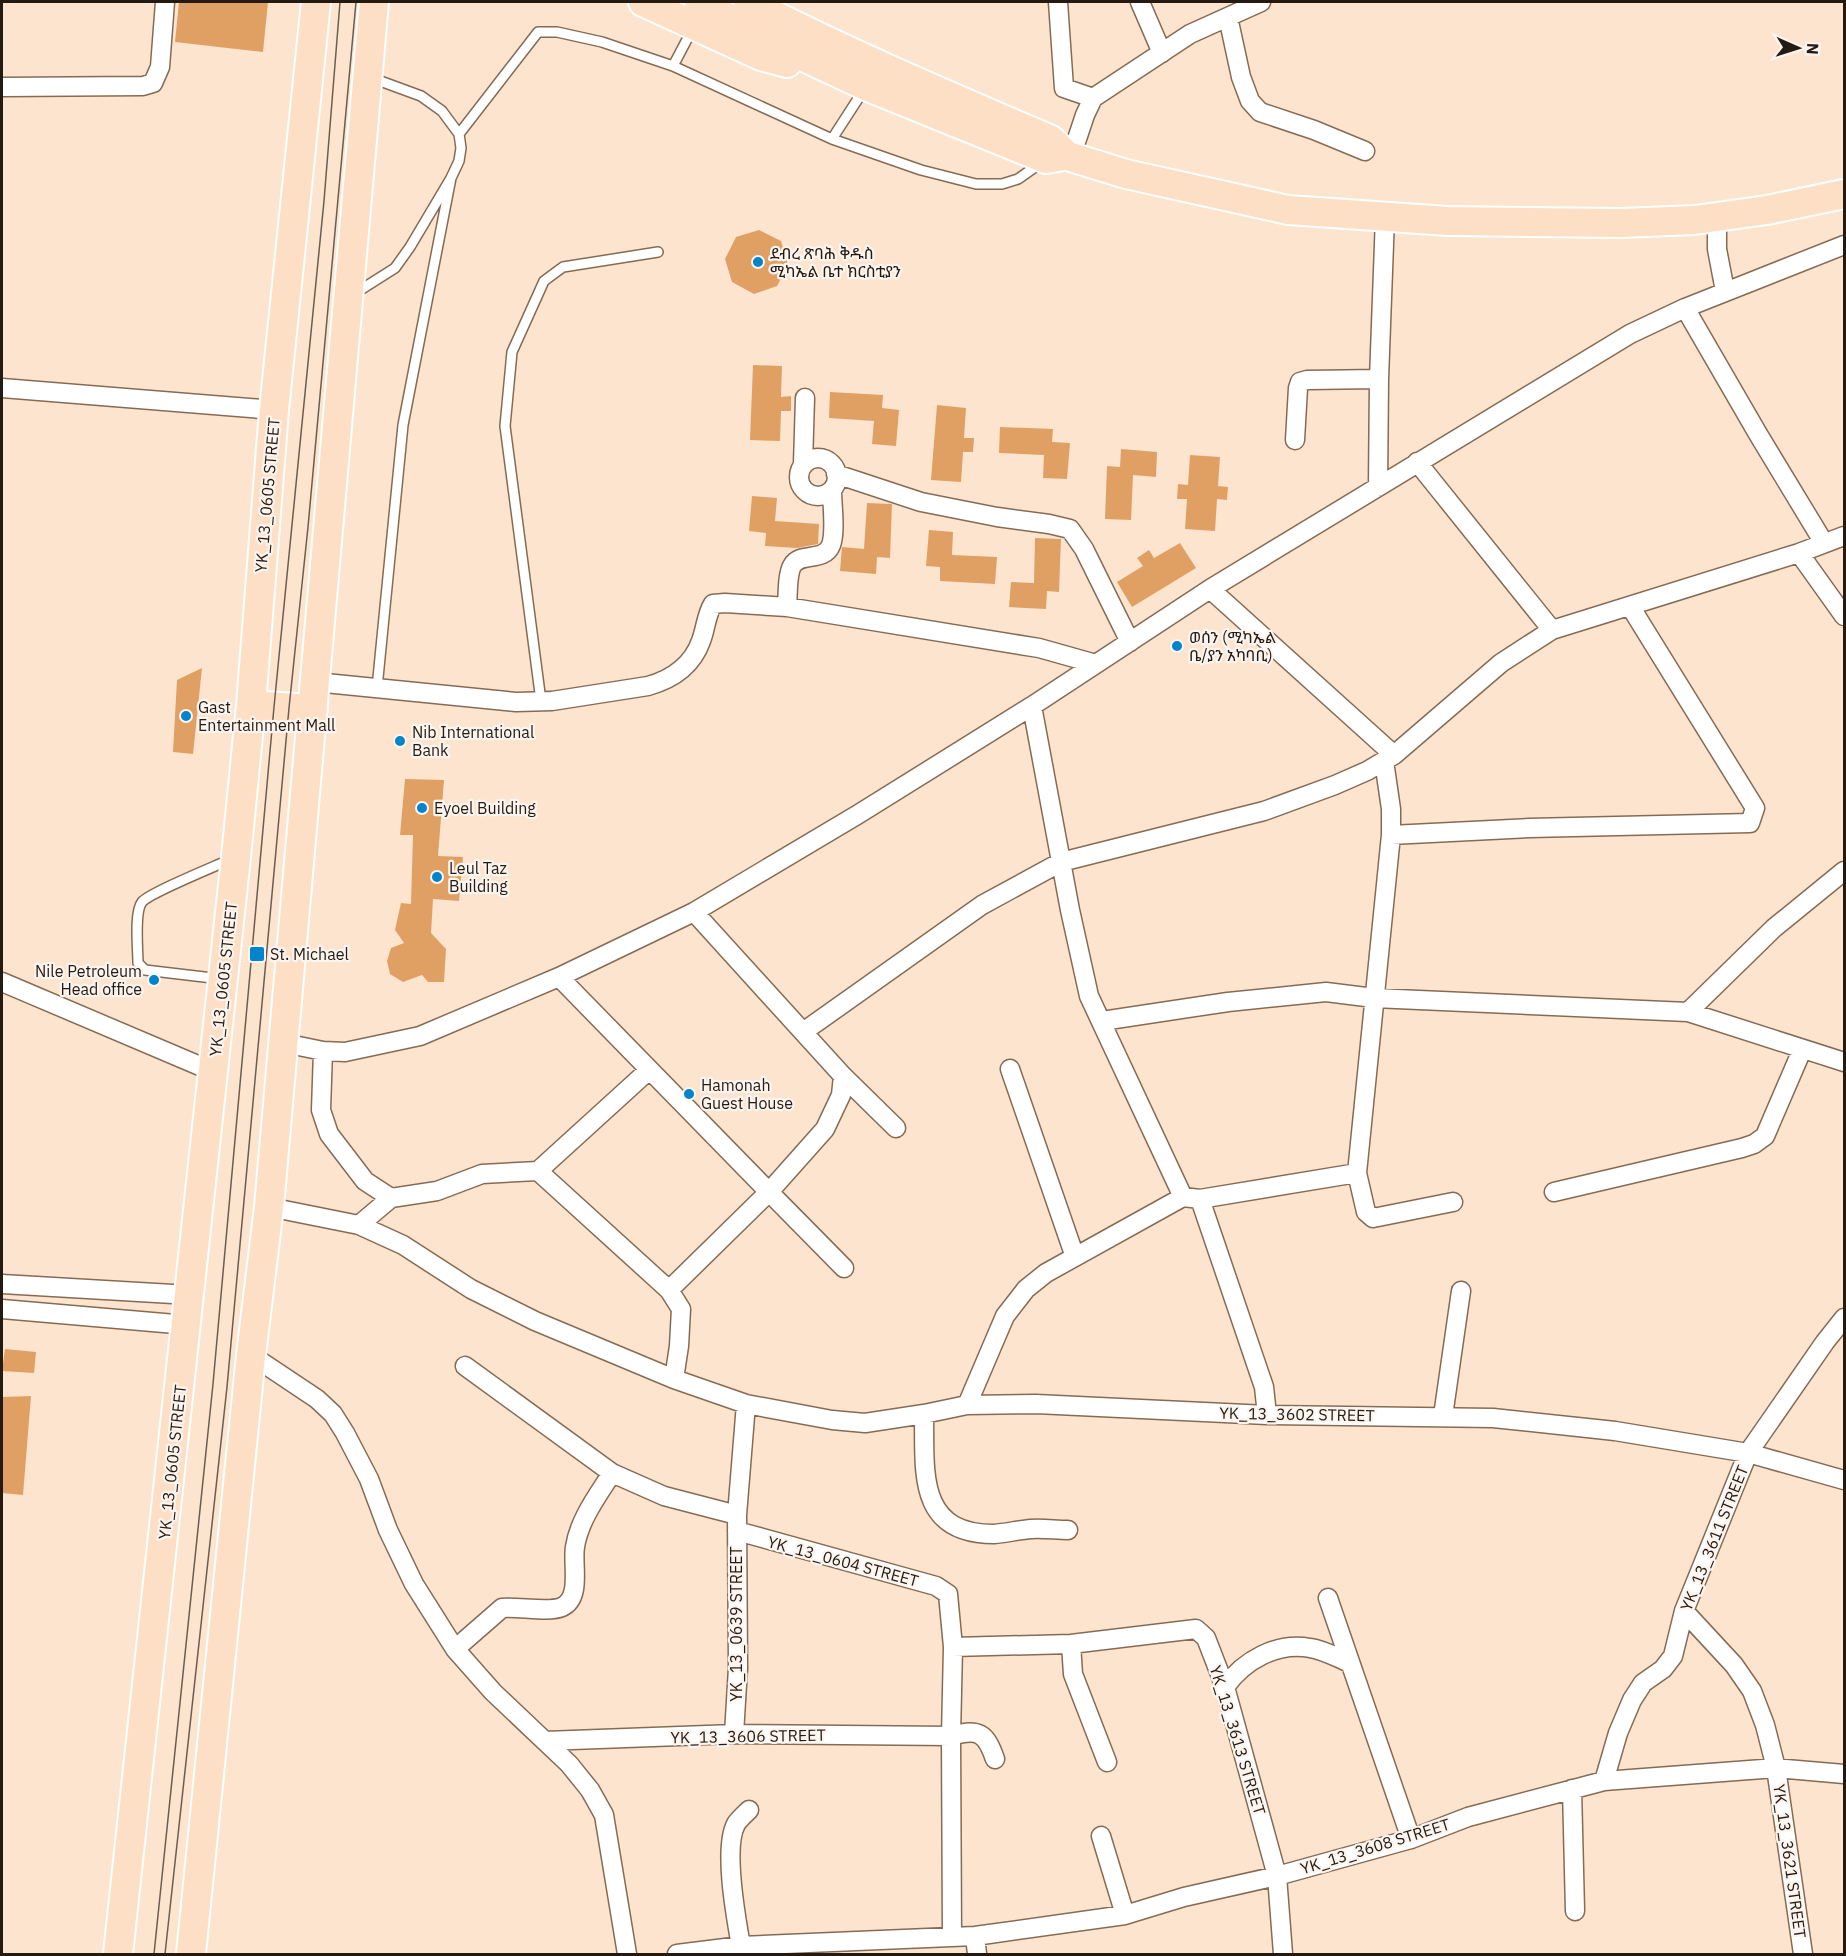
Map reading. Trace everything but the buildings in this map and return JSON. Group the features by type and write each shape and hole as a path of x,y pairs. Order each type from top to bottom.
{"main road":[{"name":"YK_13_0605 STREET","path":"118,1954 236,857 251,705 274,410 316,2"},
{"path":"191,1954 251,1355 269,1207 374,2"},
{"path":"643,2 697,13 789,26 810,20 829,41 871,75"},
{"path":"748,2 789,26 831,69"},
{"path":"697,13 761,56 802,67 871,75 1052,140 1061,157 1288,210 1448,221 1563,223 1695,220 1767,210 1845,194"},
{"path":"251,705 314,696"}],"street":[{"path":"2,87 142,86 153,83 160,67 165,2"},
{"path":"1058,2 1064,88 1093,98"},
{"path":"1140,2 1162,53"},
{"path":"1061,157 1093,98 1190,34 1261,2"},
{"path":"1228,17 1241,77 1250,101 1260,112 1314,130 1365,151"},
{"path":"1378,487 1385,217"},
{"path":"1717,217 1717,249 1725,291"},
{"path":"284,1043 323,1051 345,1052 420,1036 559,977 694,912 1032,706 1210,589 1630,334 1725,291 1845,245"},
{"path":"1685,308 1824,543"},
{"path":"1295,440 1300,382 1379,379"},
{"path":"2,388 274,410"},
{"path":"805,398 803,464 799,480 802,488 808,494 817,496 825,495 834,482"},
{"path":"787,607 792,565 798,560 820,556 826,553 831,546 833,466 819,458 803,464"},
{"path":"1417,462 1552,630"},
{"path":"834,482 921,502 1070,529 1084,549 1130,642"},
{"path":"803,1032 981,905 1061,862 1264,811 1335,785 1389,758 1501,663 1552,630 1799,553 1845,536"},
{"path":"1799,553 1845,616"},
{"path":"1210,589 1389,758 1391,835 1357,1173 1366,1212 1373,1218 1454,1202"},
{"path":"314,696 377,688 516,702 541,701 648,686 664,682 686,667 701,641 709,610 713,604 725,603 787,607 1039,648 1096,664"},
{"path":"1391,835 1541,828 1750,823 1755,808 1629,606"},
{"path":"1032,706 1089,996 1192,1198 1261,1378 1267,1415"},
{"path":"1688,1012 1774,928 1845,871"},
{"path":"694,912 843,1076 896,1128"},
{"path":"559,977 844,1268"},
{"path":"2,982 214,1072"},
{"path":"1102,1021 1228,1002 1326,992 1374,998 1688,1012 1845,1062"},
{"path":"1554,1192 1754,1144 1765,1136 1802,1050"},
{"path":"323,1051 321,1110 329,1134 365,1181 391,1198"},
{"path":"1010,1069 1075,1257"},
{"path":"359,1225 391,1198 437,1191 482,1174 538,1171 649,1070"},
{"path":"669,1290 768,1192 825,1129 841,1095 843,1076"},
{"path":"538,1171 669,1290 681,1309 674,1379"},
{"path":"967,1405 1005,1316 1026,1288 1046,1272 1192,1198 1357,1173"},
{"name":"YK_13_3602 STREET","path":"269,1207 359,1225 403,1245 471,1289 535,1321 674,1379 746,1404 832,1420 865,1423 967,1405 1036,1404 1267,1415 1493,1418 1615,1431 1748,1453 1845,1480"},
{"path":"2,1284 190,1295"},
{"path":"1443,1416 1461,1291"},
{"path":"2,1310 187,1325"},
{"name":"YK_13_3611 STREET","path":"1604,1781 1618,1733 1632,1700 1643,1683 1663,1669 1673,1656 1684,1611 1748,1453 1825,1342 1845,1318"},
{"path":"251,1355 317,1399 333,1414 369,1479 388,1530 414,1584 455,1649 493,1692 568,1764 590,1790 604,1815 627,1954"},
{"name":"YK_13_0604 STREET","path":"465,1366 612,1473 664,1496 737,1517 936,1586 948,1594 953,1647"},
{"name":"YK_13_0639 STREET","path":"734,1734 738,1668 737,1517 746,1404"},
{"path":"924,1414 929,1496 937,1511 947,1521 963,1530 977,1533 996,1534 1031,1529 1068,1530"},
{"path":"455,1649 502,1608 560,1608 570,1602 574,1590 575,1548 579,1533 595,1498 612,1473"},
{"path":"1328,1598 1411,1839"},
{"name":"YK_13_3621 STREET","path":"1684,1611 1734,1665 1752,1691 1776,1768 1803,1954"},
{"name":"YK_13_3613 STREET","path":"953,1647 1071,1644 1196,1629 1206,1638 1226,1687 1277,1876 1282,1954"},
{"path":"1071,1644 1073,1674 1107,1762"},
{"path":"952,1936 953,1647"},
{"path":"1226,1687 1233,1676 1248,1663 1264,1653 1284,1648 1310,1648 1350,1663"},
{"name":"YK_13_3606 STREET","path":"545,1741 734,1734 951,1736 962,1733 980,1734 989,1742 994,1759"},
{"name":"YK_13_3608 STREET","path":"677,1954 741,1946 975,1936 1125,1915 1184,1897 1277,1876 1411,1839 1468,1817 1604,1781 1776,1768 1845,1774"},
{"path":"1572,1789 1575,1911"},
{"path":"741,1946 730,1867 736,1824 749,1810"},
{"path":"1101,1836 1125,1915"},
{"path":"975,1936 977,1954"}],"lane":[{"path":"673,66 697,13"},
{"path":"459,134 538,32 557,32 602,42 673,66 832,139 921,170 976,184 1002,184 1018,179 1061,157"},
{"path":"832,139 871,75"},
{"path":"349,297 395,268 410,247 459,161 459,134 442,111 421,96 367,76"},
{"path":"377,688 403,425 451,178"},
{"path":"541,701 505,426 512,352 544,281 563,267 658,252"},
{"path":"223,979 145,970 138,963 138,910 142,902 156,894 236,857"}],"tram line":[{"path":"154,1954 213,1384 274,707 324,201 340,2"},
{"path":"165,1954 227,1387 356,2"}],"place":[{"name":"ደብረ ጽባሕ ቅዱስ ሚካኤል ቤተ ክርስቲያን","path":"758,262"},
{"name":"ወሰን (ሚካኤል ቤ/ያን አካባቢ)","path":"1177,646"},
{"name":"Gast Entertainment Mall","path":"186,716"},
{"name":"Nib International Bank","path":"400,741"},
{"name":"Eyoel Building","path":"422,808"},
{"name":"Leul Taz Building","path":"437,877"},
{"name":"St. Michael","path":"257,954"},
{"name":"Nile Petroleum Head office","path":"154,980"},
{"name":"Hamonah Guest House","path":"689,1094"}]}
